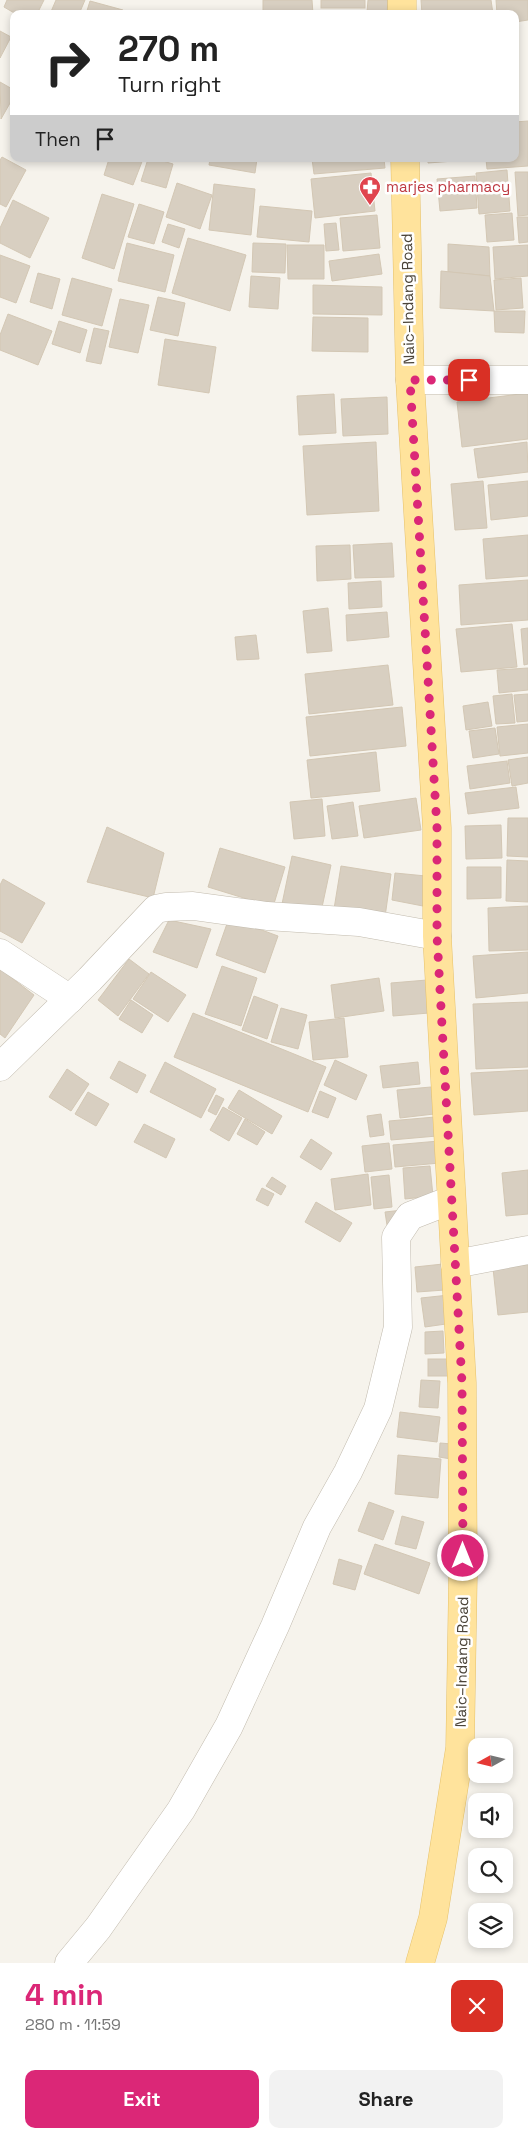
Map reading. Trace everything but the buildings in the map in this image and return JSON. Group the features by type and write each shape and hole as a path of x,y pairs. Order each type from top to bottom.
{"main road":[{"name":"Naic–Indang Road","path":"405,162 410,380 437,828 437,936 462,1383 463,1576 460,1748 434,1918 420,1963"}],"street":[{"path":"410,380 528,380"},
{"path":"0,1067 70,999 156,909 193,906 268,916 359,922 437,936"},
{"path":"0,953 70,999"},
{"path":"68,1963 98,1928 181,1810 229,1726 275,1626 317,1527 348,1472 378,1408 398,1327 396,1237 410,1216 451,1200"},
{"path":"455,1264 528,1250"}],"place":[{"name":"marjes pharmacy","path":"370,206"}],"route":[{"path":"463,1556 462,1383 437,936 437,828 410,380 469,380"}]}
